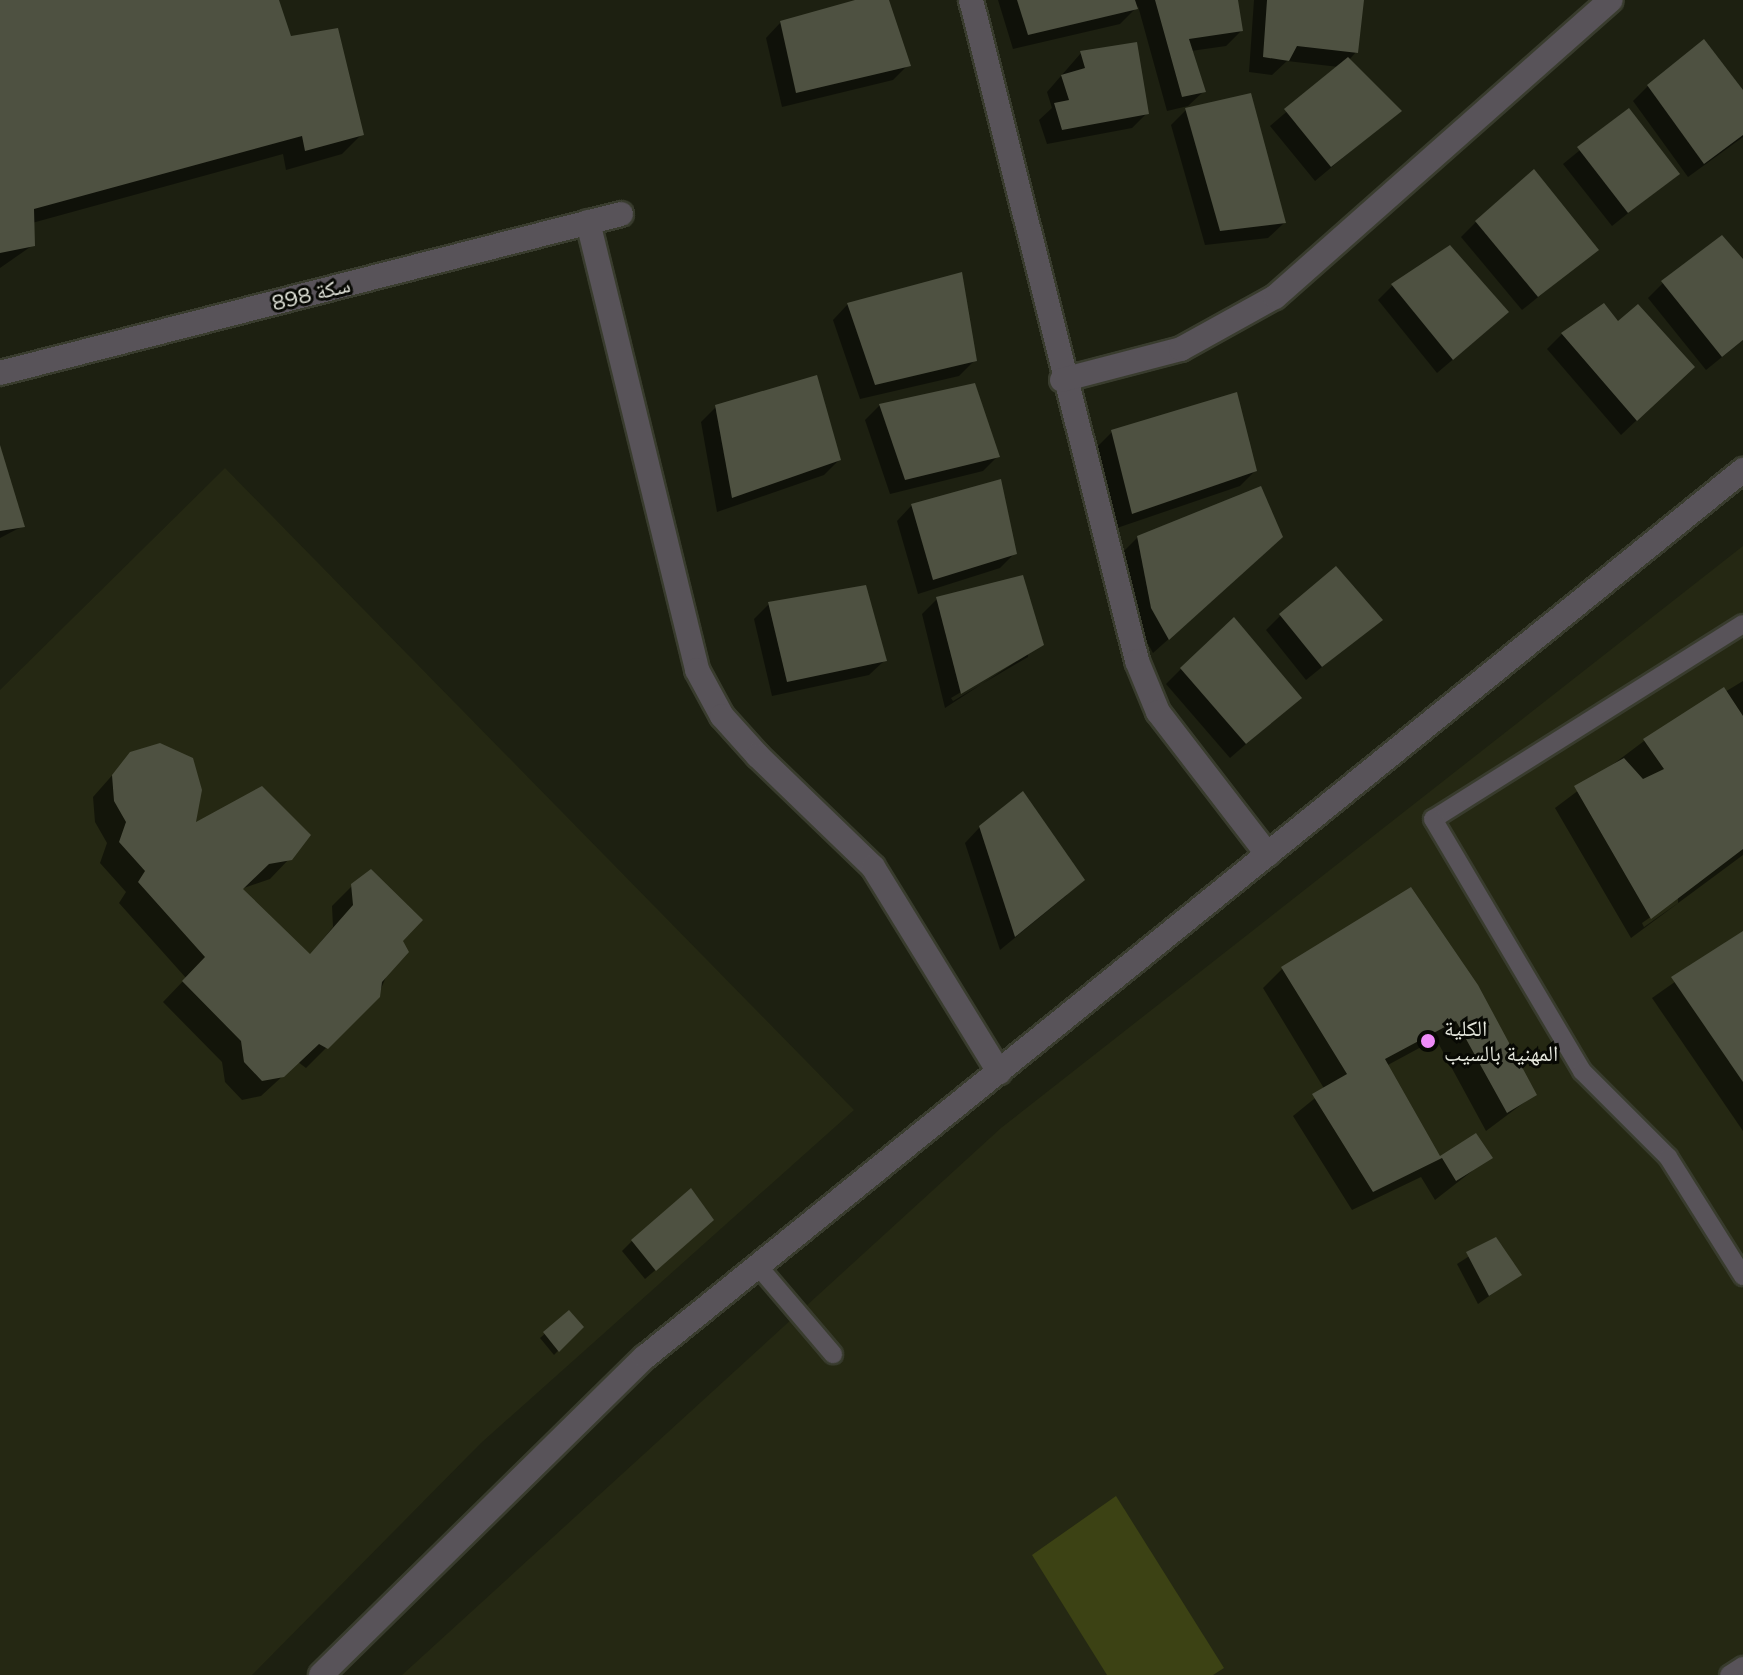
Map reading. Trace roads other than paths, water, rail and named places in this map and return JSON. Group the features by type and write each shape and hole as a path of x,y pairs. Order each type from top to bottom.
{"street":[{"path":"971,0 1062,380 1137,661 1158,712 1268,855"},
{"path":"1062,380 1181,349 1275,297 1611,0"},
{"name":"سكة 898","path":"0,373 621,214"},
{"path":"588,222 697,670 740,736 873,867 999,1072"},
{"path":"321,1675 645,1357 1743,470"}],"lane":[{"path":"1743,624 1433,819 1582,1071 1668,1157 1743,1276"},
{"path":"758,1266 833,1354"},
{"path":"1729,1675 1743,1666"}],"place":[{"name":"الكلية المهنية بالسيب","path":"1428,1041"}]}
